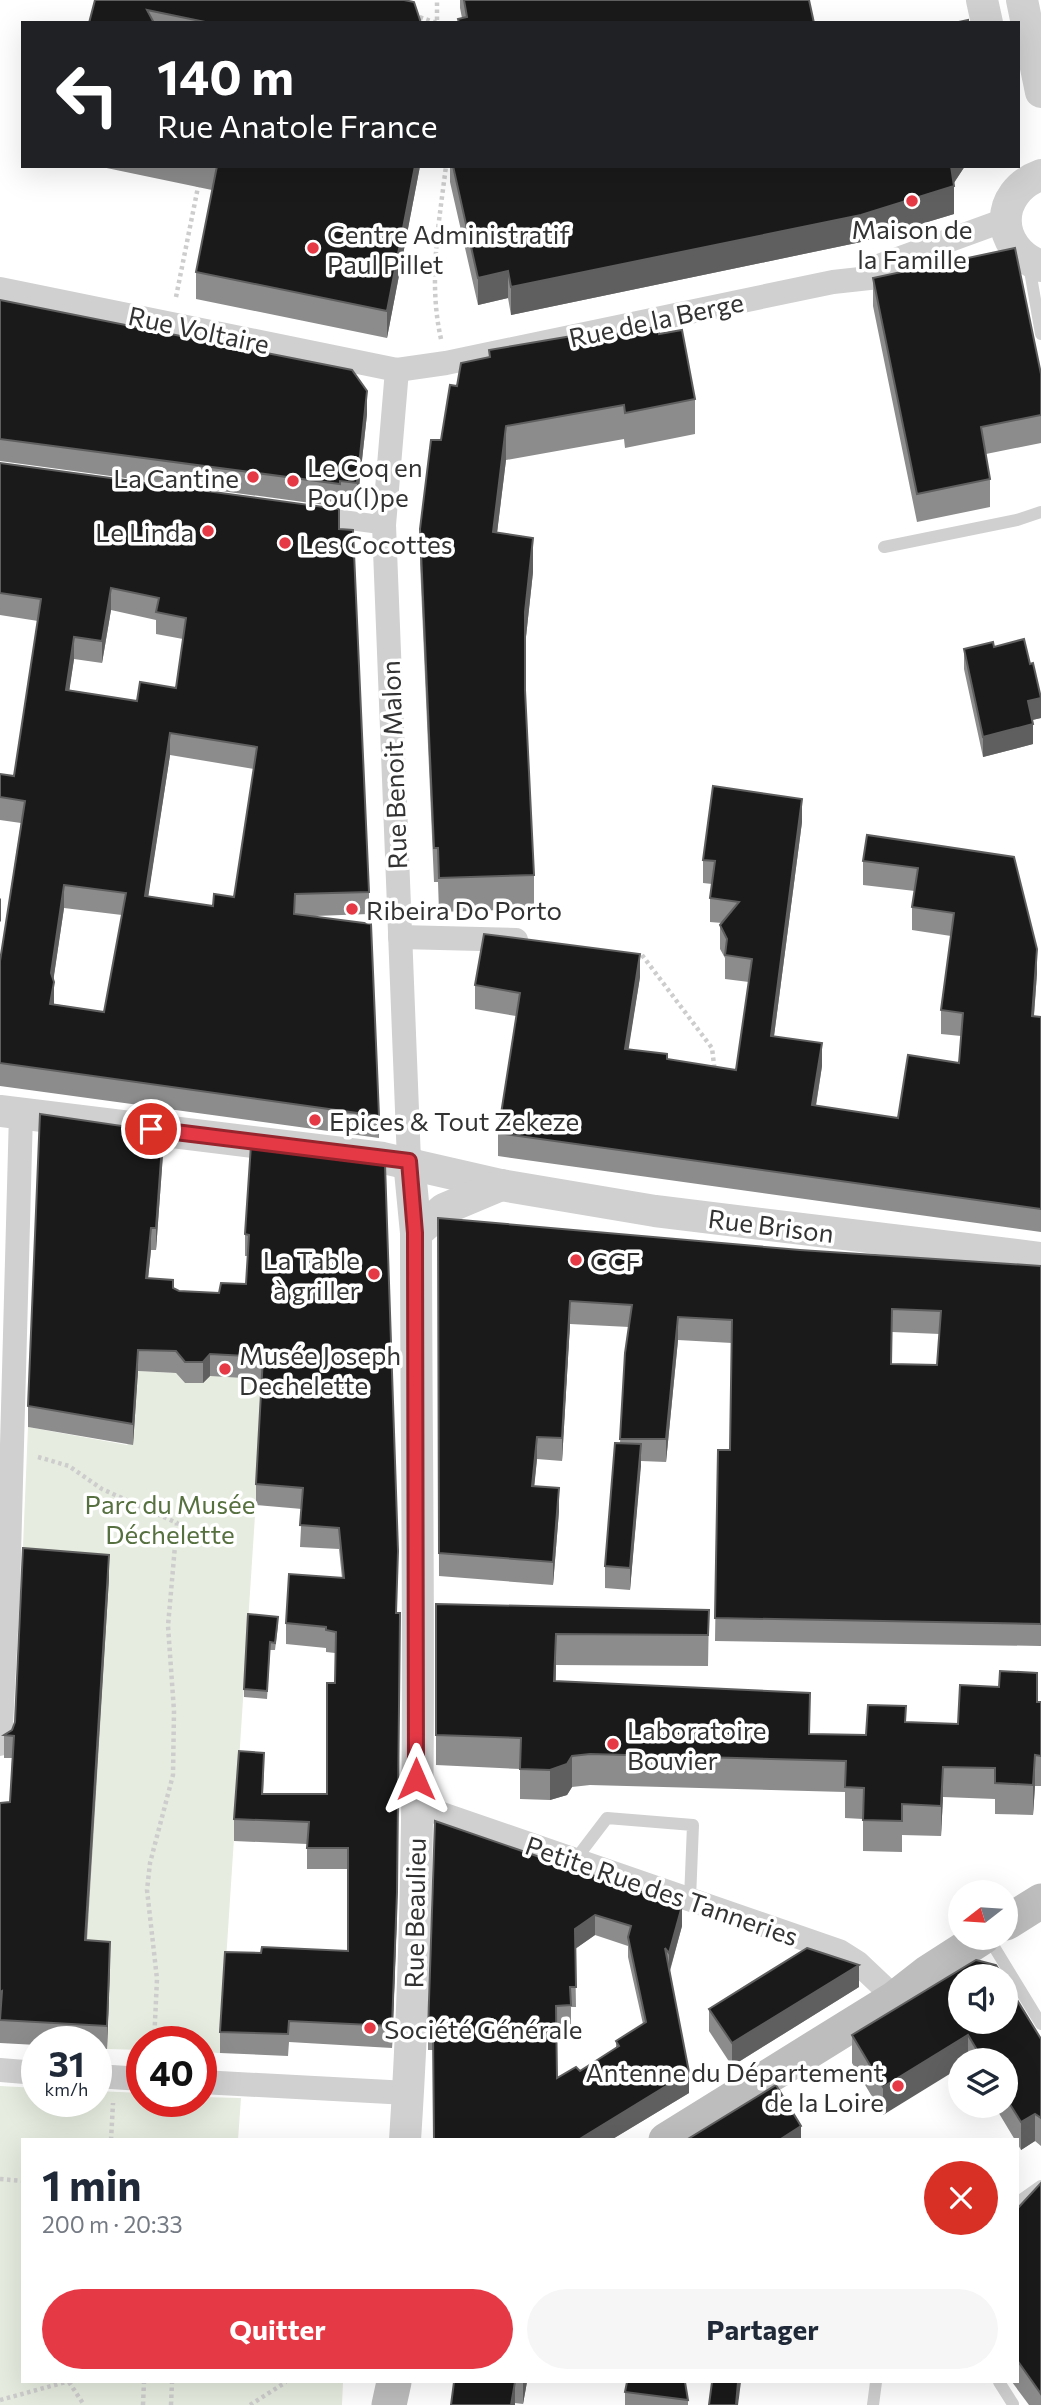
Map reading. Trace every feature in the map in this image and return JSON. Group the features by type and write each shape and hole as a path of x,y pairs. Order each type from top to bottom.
{"main road":[{"path":"1018,1915 1041,1901"},
{"path":"669,2138 895,1998 927,1973 964,1950"},
{"path":"388,2405 394,2383"}],"street":[{"path":"1020,47 1041,92"},
{"path":"1019,259 1006,231 1005,220 1014,194 1028,175"},
{"name":"Rue de la Berge","path":"833,282 1005,220"},
{"name":"Rue de la Berge","path":"397,370 437,365 833,282 895,276 959,263"},
{"name":"Rue Voltaire","path":"0,289 397,370"},
{"name":"Rue Benoit Malon","path":"397,370 384,525 409,1161"},
{"path":"291,513 384,525"},
{"path":"400,937 535,942"},
{"path":"0,1744 13,1453 11,1112"},
{"name":"Rue Brison","path":"11,1112 409,1161 501,1185 655,1210 1041,1258"},
{"name":"Rue Beaulieu","path":"407,2118 416,1805 415,1233 409,1161"},
{"path":"415,1233 444,1209 501,1185"},
{"name":"Petite Rue des Tanneries","path":"416,1805 839,1951 858,1963 895,1998"},
{"path":"0,2070 21,2072"},
{"path":"217,2085 407,2118"},
{"path":"388,2383 388,2405"}],"lane":[{"path":"1019,259 1041,334"},
{"path":"884,547 1017,520 1041,512"},
{"path":"575,1860 607,1818 693,1825 690,1899"},
{"path":"993,1950 1041,2024"},
{"path":"1019,2202 1041,2186"},
{"path":"873,2405 876,2383"},
{"path":"1000,2383 1013,2404"}],"path":[{"path":"403,13 437,21 437,0"},
{"path":"434,311 436,248 446,168"},
{"path":"174,308 200,179"},
{"path":"642,955 712,1048 716,1064 715,1077"},
{"path":"13,1453 69,1466 102,1489 177,1523 168,1626 174,1711 173,1775 150,1863 148,1889 157,1979 155,2026"},
{"path":"109,2117 111,2138"},
{"path":"0,2179 21,2181"},
{"path":"0,2400 64,2383"},
{"path":"69,2383 84,2405"},
{"path":"142,2405 144,2383"},
{"path":"171,2405 172,2383"},
{"path":"250,2405 284,2383"}],"green space":[{"name":"Parc du Musée Déchelette","path":"138,1371 176,1373 185,1383 203,1383 210,1376 264,1377 220,2053 217,2053 217,2026 126,2026 126,2050 112,2049 112,2026 108,2026 109,2017 86,1962 66,1575 22,1570 28,1427 127,1445 133,1438"},
{"path":"0,2086 21,2087 21,2117 112,2117 112,2092 126,2092 126,2117 217,2117 217,2097 241,2098 238,2138 21,2138 21,2383 343,2383 342,2405 0,2405"}],"building":[{"path":"95,0 404,0 414,2 420,21 200,21 147,10 153,21 90,21"},
{"path":"464,0 809,0 814,21 458,21 467,17"},
{"path":"217,168 415,168 387,311 196,272"},
{"path":"453,168 951,168 954,186 861,215 511,287 508,271 478,278"},
{"path":"1015,248 1041,374 1041,415 981,427 990,479 917,494 873,278"},
{"path":"0,300 352,370 367,391 357,483 340,481 340,484 0,439"},
{"path":"657,327 659,334 682,330 695,399 625,413 624,405 506,426 493,532 533,538 525,612 525,690 534,875 439,878 438,848 434,848 420,529 431,440 441,440 450,385 457,386 461,363 490,357 489,350 590,333 591,338"},
{"path":"0,463 339,509 339,529 353,530 369,892 295,894 294,914 371,924 379,1116 0,1063 0,961 25,801 0,797 0,774 14,776 41,599 0,593","holes":["111,588 159,598 156,612 186,618 176,688 140,682 137,701 66,690 74,637 102,641","170,733 257,747 234,897 214,894 213,906 145,896","64,885 126,893 104,1012 50,1004 54,982 51,973"]},
{"path":"1024,639 1041,698 1028,701 1033,724 983,737 964,649 993,642 994,647"},
{"path":"713,786 802,799 771,1036 822,1043 812,1105 898,1118 908,1055 959,1063 963,1013 941,1010 954,913 912,907 918,868 863,861 867,835 1014,857 1037,949 1032,1016 1041,1017 1041,1209 498,1133 520,993 475,985 484,934 640,954 625,1049 667,1054 667,1059 736,1070 752,959 725,955 727,939 720,925 739,902 710,898 715,861 703,860"},
{"path":"40,1114 163,1132 156,1228 151,1228 146,1278 173,1280 173,1288 179,1291 219,1293 221,1283 246,1284 249,1235 245,1234 251,1145 385,1164 398,1551 396,1613 400,1613 397,1892 392,2026 289,2021 288,2034 220,2032 225,1952 261,1953 262,1947 348,1951 348,1848 307,1848 309,1822 234,1819 239,1751 264,1753 262,1794 327,1794 327,1683 335,1683 336,1632 326,1630 326,1627 286,1623 289,1574 344,1578 339,1528 300,1525 303,1488 256,1484 263,1357 210,1354 203,1362 185,1362 176,1351 138,1350 133,1424 28,1406"},
{"path":"438,1218 800,1250 1041,1266 1041,1624 715,1618 718,1450 730,1450 732,1320 678,1317 666,1439 620,1439 625,1353 632,1305 570,1301 562,1438 537,1437 532,1486 559,1488 553,1562 439,1553","holes":["892,1309 941,1311 937,1365 891,1364"]},
{"path":"615,1443 641,1444 630,1568 605,1566"},
{"path":"23,1548 109,1555 85,1940 110,1942 107,2026 0,2020 0,1803 10,1802 14,1736 4,1735 12,1730 15,1722"},
{"path":"436,1604 709,1610 708,1635 556,1634 554,1681 810,1693 809,1734 866,1735 868,1705 906,1706 905,1722 958,1724 960,1685 999,1687 1000,1671 1037,1673 1037,1702 1041,1702 1041,1756 1035,1755 1033,1785 995,1783 995,1768 943,1767 941,1806 902,1804 902,1821 863,1820 864,1788 845,1787 846,1761 590,1754 572,1756 567,1764 550,1770 520,1769 521,1738 436,1735"},
{"path":"248,1614 278,1617 275,1643 270,1642 267,1691 244,1689"},
{"path":"435,1821 682,1906 669,1953 665,1948 689,2072 581,2138 434,2138 433,2030 428,2030","holes":["595,1915 631,1926 628,1937 646,2022 616,2041 619,2046 580,2071 576,2067 557,2078 556,2006 571,2005 570,1987 576,1987 575,1929"]},
{"path":"807,1948 859,1965 732,2043 709,2009"},
{"path":"976,1960 992,1964 969,1964"},
{"path":"948,1977 948,2034 1018,2034 1018,2002 1041,2039 1041,2118 1035,2114 1021,2122 1018,2117 1018,2048 976,2048 968,2035 883,2087 852,2035"},
{"path":"776,2085 801,2126 783,2138 690,2138"},
{"path":"1041,2183 1041,2394 1019,2363 1019,2207"},
{"path":"454,2383 515,2383 511,2405 451,2405"},
{"path":"627,2383 685,2383 688,2400 625,2392"},
{"path":"712,2383 738,2383 736,2405 709,2405"}],"place":[{"name":"Maison de la Famille","path":"912,201"},
{"name":"Centre Administratif Paul Pillet","path":"313,248"},
{"name":"La Cantine","path":"253,477"},
{"name":"Le Coq en Pou(l)pe","path":"293,481"},
{"name":"Le Linda","path":"208,531"},
{"name":"Les Cocottes","path":"285,543"},
{"name":"Ribeira Do Porto","path":"352,909"},
{"name":"Epices & Tout Zekeze","path":"315,1120"},
{"name":"CCF","path":"576,1260"},
{"name":"La Table à griller","path":"374,1274"},
{"name":"Musée Joseph Dechelette","path":"225,1369"},
{"name":"Laboratoire Bouvier","path":"613,1744"},
{"name":"Société Générale","path":"370,2028"},
{"name":"Antenne du Département de la Loire","path":"898,2086"}],"route":[{"path":"151,1129 409,1161 415,1233 416,1779"}]}
